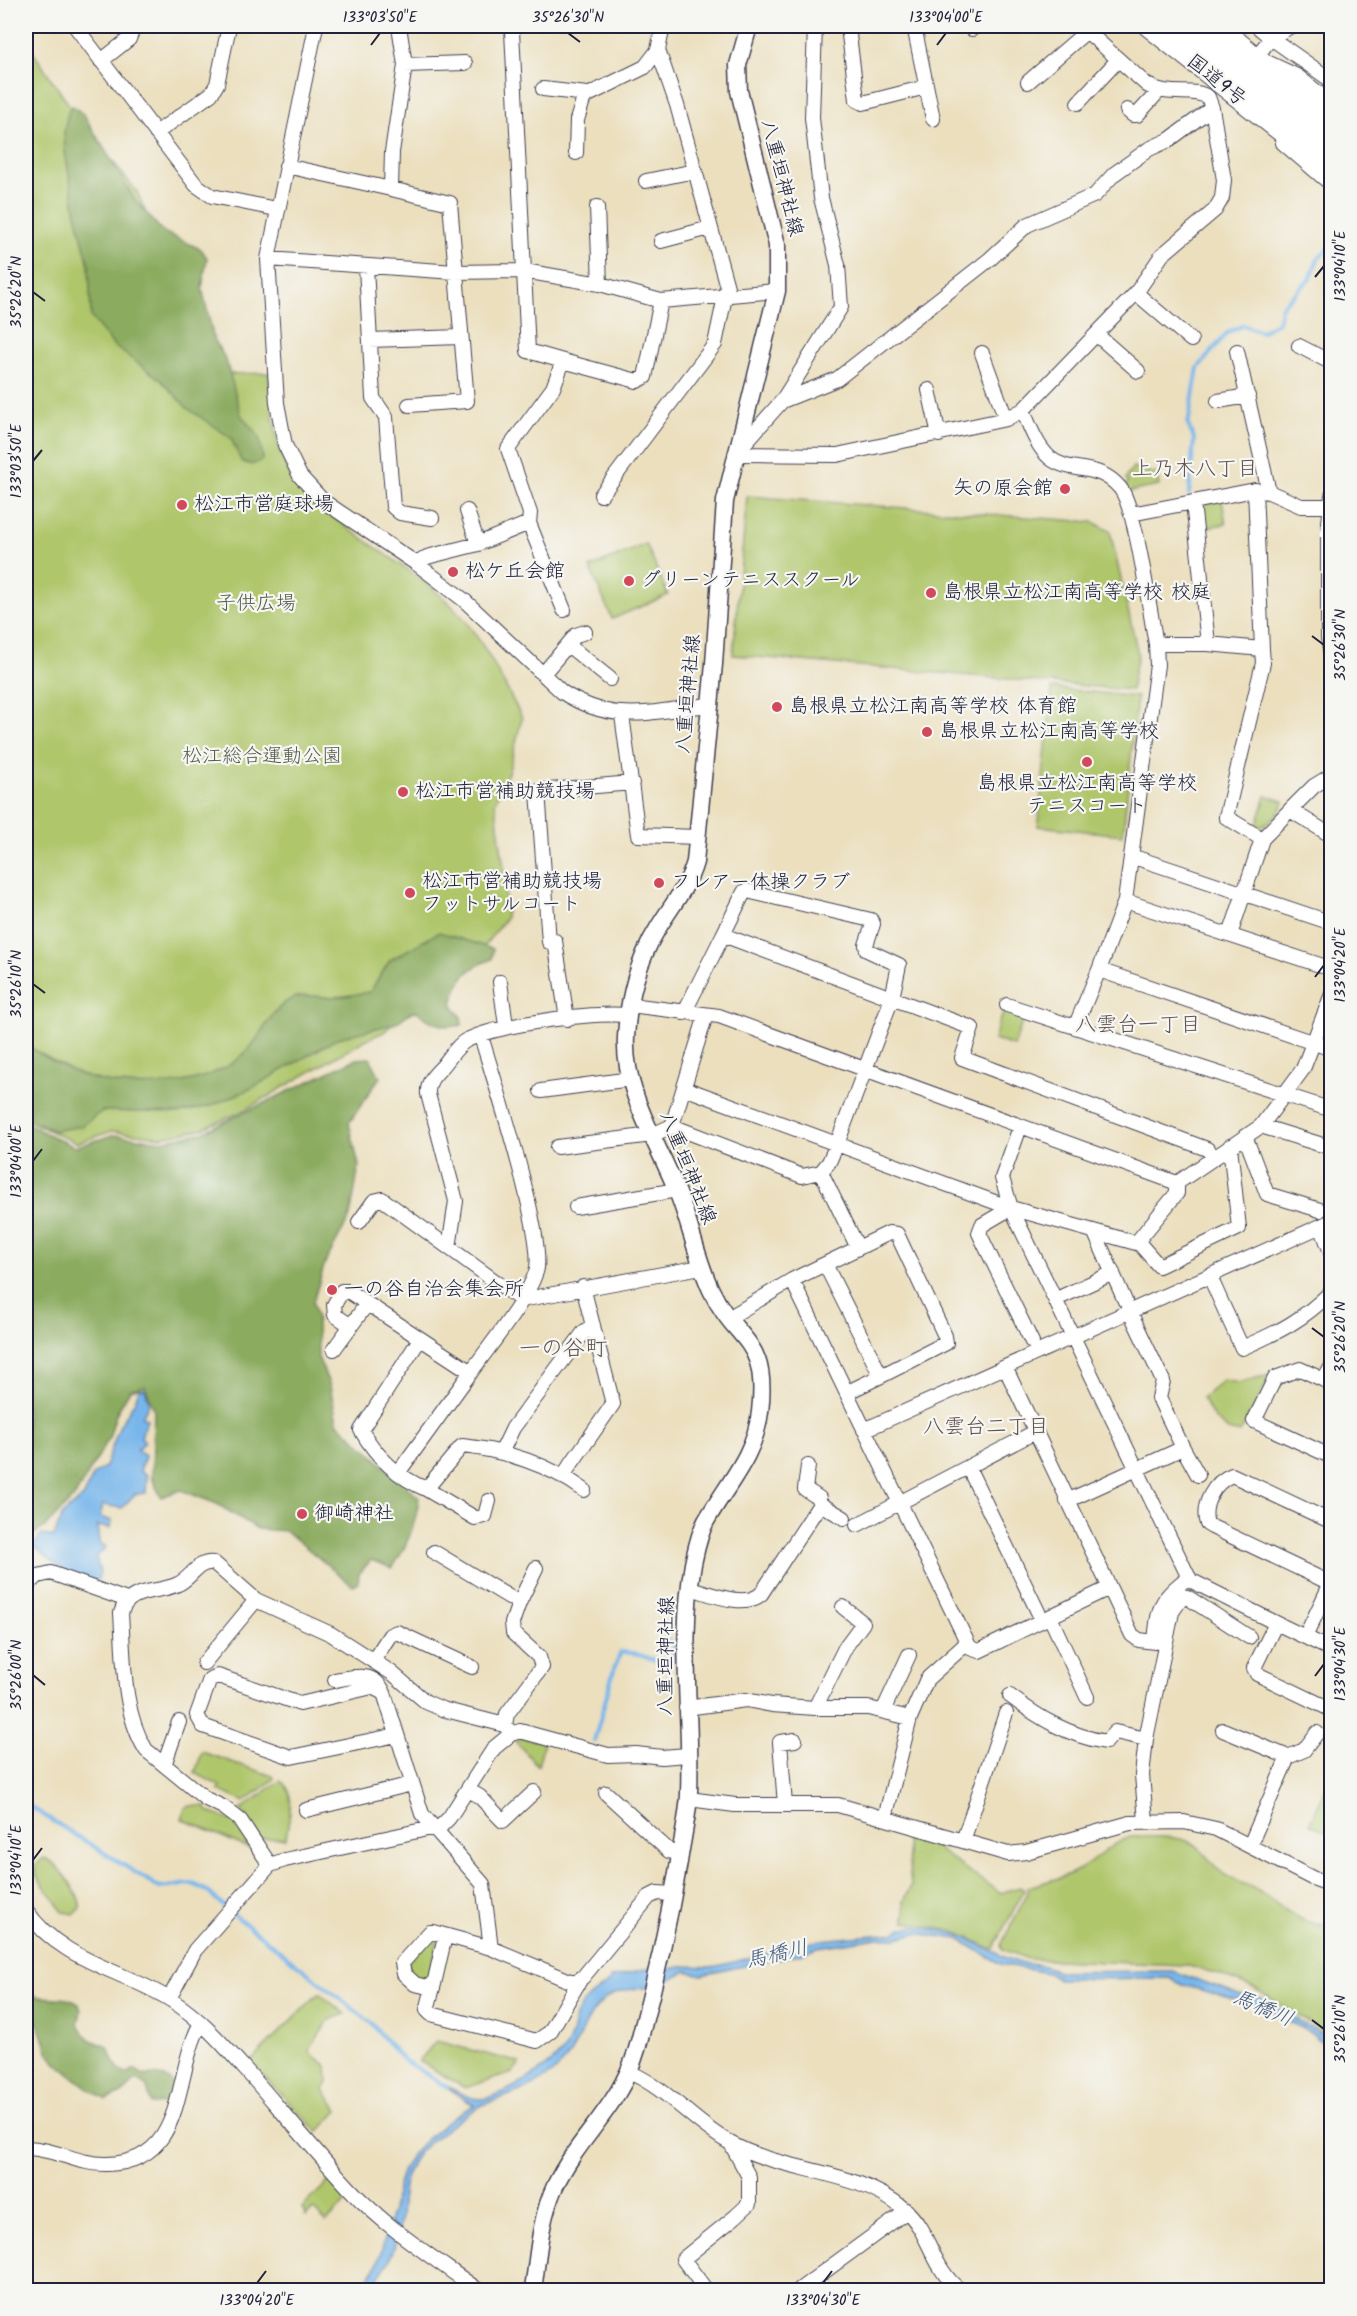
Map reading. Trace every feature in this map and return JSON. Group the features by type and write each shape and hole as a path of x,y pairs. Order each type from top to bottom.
{"highway":[{"name":"国道9号","path":"1148,26 1213,96 1256,114 1332,172"},
{"path":"1170,26 1332,155"},
{"path":"1195,26 1332,134"},
{"path":"1218,26 1332,119"}],"main road":[{"name":"八重垣神社線","path":"533,2290 544,2218 554,2188 575,2152 622,2089 630,2072 652,1991 673,1894 689,1799 685,1626 690,1588 703,1527 751,1450 760,1412 762,1379 760,1363 752,1345 714,1295 701,1267 677,1190 652,1135 631,1079 626,1049 629,1010 637,973 649,943 692,872 698,837 722,524 735,454 777,291 778,260 774,230 739,91 738,65 748,26"}],"street":[{"path":"75,26 203,191 212,196 276,209"},
{"path":"101,61 129,39 134,26"},
{"path":"156,133 211,94 217,84 228,26"},
{"path":"316,26 276,209 268,259 278,411 282,434 300,476 323,501 417,564 464,600 562,692 583,704 622,715 709,705"},
{"path":"391,189 392,152 405,65 399,26"},
{"path":"543,89 587,94 626,78 645,67 658,50 663,26"},
{"path":"735,454 782,401 841,307 837,265 821,198 812,118 815,26"},
{"path":"856,26 851,28 849,35 856,100 862,103 926,87"},
{"path":"914,26 933,119"},
{"path":"1257,26 1332,81"},
{"path":"1290,26 1271,38 1256,57 1297,76 1332,104"},
{"path":"1028,82 1084,28 1118,60 1158,92 1202,93 1213,96"},
{"path":"512,31 528,351 637,381 645,376 661,301"},
{"path":"601,495 715,344 726,295 727,287 695,171 658,50"},
{"path":"1078,103 1118,60"},
{"path":"405,65 465,63"},
{"path":"1126,110 1133,116 1137,115 1158,92"},
{"path":"576,153 577,120 581,102 587,94"},
{"path":"782,401 837,379 990,260 1027,225 1095,195 1114,174 1149,149 1169,140 1213,96"},
{"path":"735,454 837,455 1006,419 1023,410 1136,293 1162,255 1207,219 1222,198 1224,172 1213,96"},
{"path":"1256,114 1298,158 1332,185"},
{"path":"286,166 450,203 467,401 409,405"},
{"path":"646,181 695,171"},
{"path":"597,207 600,284"},
{"path":"662,241 710,228"},
{"path":"268,259 455,272 524,271 600,284 661,301 777,291"},
{"path":"366,267 373,398 386,417 393,507 400,513 432,518"},
{"path":"1136,293 1191,340"},
{"path":"1097,335 1131,370"},
{"path":"370,340 461,338"},
{"path":"1299,346 1332,363"},
{"path":"1237,351 1269,492"},
{"path":"982,353 1006,419"},
{"path":"563,361 553,388 508,449 530,513 529,523 564,610"},
{"path":"928,390 939,435"},
{"path":"1218,401 1248,396"},
{"path":"1023,410 1030,427 1048,456 1056,462 1102,473 1121,490 1131,514 1156,644 1157,665 1125,901 1075,1027"},
{"path":"1131,514 1255,490 1269,492 1300,506 1330,500 1328,639 1332,661"},
{"path":"1255,490 1263,663 1226,817 1262,839"},
{"path":"1193,502 1208,644"},
{"path":"467,511 478,544"},
{"path":"417,564 427,557 478,544 529,523"},
{"path":"543,674 576,635 585,632"},
{"path":"1156,644 1208,644 1262,649"},
{"path":"568,645 610,679"},
{"path":"622,715 638,835 698,837"},
{"path":"1230,935 1262,839 1314,786 1329,780"},
{"path":"567,1019 552,942 538,791 632,783"},
{"path":"1290,810 1332,836"},
{"path":"1131,856 1332,923"},
{"path":"557,1147 652,1135 672,1126 802,1176 821,1172 829,1162 837,1144 892,998 899,965 867,950 866,945 873,924 871,920 747,891 744,892 684,1013"},
{"path":"1125,901 1332,969"},
{"path":"723,935 972,1028 962,1058 1207,1149 1215,1157"},
{"path":"1099,969 1332,1048"},
{"path":"500,982 506,1026"},
{"path":"1177,1183 1261,1126 1303,1069 1332,994"},
{"path":"1007,1005 1332,1110"},
{"path":"449,1248 456,1201 427,1089 430,1081 466,1040 506,1026 629,1010 719,1016 1177,1183"},
{"path":"672,1126 706,1015"},
{"path":"398,1473 521,1300 536,1273 538,1262 528,1201 481,1036"},
{"path":"541,1091 631,1079"},
{"path":"684,1088 1011,1208 1138,1242 1159,1266 1239,1228 1230,1146"},
{"path":"1261,1126 1332,1148"},
{"path":"1020,1127 1002,1178 1011,1208 1189,1576 1194,1583 1332,1650"},
{"path":"1245,1136 1267,1194 1320,1210"},
{"path":"821,1172 858,1248"},
{"path":"1138,1242 1177,1193 1177,1183"},
{"path":"576,1207 677,1190"},
{"path":"358,1221 380,1198 521,1300 701,1267"},
{"path":"1011,1208 982,1225 979,1233 1032,1342"},
{"path":"864,1430 1074,1338 1127,1306 1210,1277 1326,1223 1332,1255"},
{"path":"1094,1232 1163,1381 1159,1398 1197,1475"},
{"path":"730,1317 792,1280 889,1233 897,1234 946,1340 941,1348 848,1392"},
{"path":"825,1264 881,1376"},
{"path":"1063,1296 1113,1273"},
{"path":"1210,1277 1242,1348 1301,1319 1332,1291"},
{"path":"792,1280 970,1648 979,1651 1109,1588"},
{"path":"562,1477 613,1404 583,1287"},
{"path":"351,1326 334,1315 334,1305 342,1292 348,1291 471,1372"},
{"path":"334,1349 364,1308"},
{"path":"502,1451 513,1428 584,1332 593,1325"},
{"path":"420,1339 361,1430 373,1451 398,1473 475,1518 485,1516 489,1501"},
{"path":"1332,1366 1328,1382 1300,1369 1275,1378 1249,1419 1332,1457"},
{"path":"1005,1367 1131,1635 1139,1640 1160,1642"},
{"path":"857,1525 902,1504 1035,1432"},
{"path":"426,1489 459,1448 502,1451 562,1477 584,1490"},
{"path":"1067,1501 1183,1448"},
{"path":"690,1588 740,1600 756,1598 776,1575 820,1504 819,1498 805,1489 808,1466"},
{"path":"968,1467 1087,1697"},
{"path":"1305,1637 1331,1582 1212,1527 1207,1524 1204,1516 1209,1496 1223,1478 1232,1475 1332,1522"},
{"path":"820,1504 844,1518"},
{"path":"434,1552 519,1603"},
{"path":"270,1865 240,1820 223,1807 206,1799 147,1750 135,1727 125,1674 121,1613 127,1600 133,1596 180,1583 198,1567 210,1563 218,1566 256,1600 331,1634 374,1661 426,1702 442,1709 508,1730 529,1732 608,1755 636,1754 662,1757 687,1755"},
{"path":"170,1999 195,1950 270,1865 433,1828 446,1822 508,1730 507,1714 542,1667 539,1658 513,1633 512,1623 536,1568"},
{"path":"26,1587 38,1576 51,1573 127,1600"},
{"path":"1146,1821 1142,1775 1146,1739 1157,1697 1160,1642 1157,1616 1163,1598 1189,1576"},
{"path":"1160,1642 1172,1612 1183,1596 1250,1637"},
{"path":"204,1663 256,1600"},
{"path":"815,1708 846,1646 863,1623 843,1607"},
{"path":"1276,1623 1254,1671 1332,1710"},
{"path":"374,1661 390,1635 397,1632 472,1668"},
{"path":"885,1818 910,1718 927,1680 967,1643"},
{"path":"883,1711 909,1654"},
{"path":"384,1693 372,1687 300,1704 218,1676 210,1679 197,1715 203,1726 291,1757 397,1735"},
{"path":"335,1680 367,1676 377,1682 384,1693 422,1814 483,1884 490,1948"},
{"path":"1010,1696 1041,1718 1080,1736 1106,1742 1115,1732 1146,1739"},
{"path":"686,1708 746,1700 815,1708 868,1708 910,1718"},
{"path":"963,1841 1006,1713"},
{"path":"164,1765 179,1722"},
{"path":"1223,1730 1288,1757"},
{"path":"1250,1845 1288,1757 1304,1750 1317,1733"},
{"path":"785,1805 780,1742 795,1740"},
{"path":"306,1810 412,1784"},
{"path":"469,1790 480,1797 502,1821 534,1792"},
{"path":"606,1793 669,1851 680,1854"},
{"path":"689,1799 735,1805 838,1805 997,1852 1018,1854 1130,1823 1146,1821 1202,1825 1250,1845 1332,1886"},
{"path":"446,1936 428,2010 431,2014 537,2041 550,2032 580,1980 649,1897 657,1893 673,1894"},
{"path":"26,1910 46,1934 65,1948 90,1963 170,1999 201,2023 218,2039 351,2189 383,2220 478,2290"},
{"path":"434,1984 428,1987 415,1984 404,1974 402,1963 427,1934 433,1932 490,1948 570,1981 580,1980"},
{"path":"26,2148 106,2164 131,2160 143,2154 166,2133 172,2121 192,2038 201,2023"},
{"path":"630,2072 639,2076 731,2144 795,2167 854,2182 886,2196 907,2211 917,2224 940,2269 950,2283 960,2290"},
{"path":"706,2290 683,2259 749,2204 749,2177 731,2144"},
{"path":"799,2290 907,2211"}],"green space":[{"name":"松江総合運動公園","path":"26,42 76,115 137,192 170,270 226,374 269,373 281,452 286,467 303,494 409,570 452,606 482,644 522,718 509,770 495,802 505,877 506,918 467,968 398,1018 384,1032 365,1040 241,1112 201,1129 162,1137 112,1131 77,1143 26,1120"},
{"path":"73,106 84,115 134,199 163,232 201,249 207,258 202,288 214,340 226,360 241,415 259,437 263,459 257,463 250,464 241,461 231,438 187,408 161,380 114,346 91,317 89,265 76,214 65,152 64,132 69,109"},
{"path":"1133,467 1157,474 1159,486 1128,492 1125,486 1128,482 1125,479"},
{"name":"島根県立松江南高等学校 校庭","path":"747,496 1093,522 1110,531 1138,654 1131,690 733,655"},
{"path":"1222,500 1226,524 1202,528 1199,509 1204,503"},
{"name":"グリーンテニススクール","path":"646,544 668,595 612,619 590,568"},
{"name":"島根県立松江南高等学校 テニスコート","path":"1052,688 1137,697 1123,835 1038,826"},
{"path":"1266,796 1284,801 1273,818 1256,828"},
{"path":"439,932 493,949 492,959 476,966 465,975 458,987 452,1004 461,1016 462,1025 438,1024 417,1011 411,1012 396,1023 338,1038 252,1088 211,1106 180,1113 102,1111 82,1126 53,1131 26,1116 26,1045 67,1068 101,1081 145,1085 190,1080 211,1074 246,1052 278,1008 285,1002 302,996 335,997 370,992 390,960"},
{"path":"1007,1008 1025,1014 1014,1046 994,1040 999,1022"},
{"path":"370,1058 380,1077 349,1123 359,1166 350,1217 325,1263 313,1302 317,1319 318,1357 330,1386 337,1422 419,1498 410,1535 392,1568 371,1560 359,1574 358,1582 353,1586 286,1531 258,1529 217,1504 181,1490 161,1497 152,1478 154,1410 145,1386 130,1390 116,1414 109,1438 75,1496 45,1527 32,1535 26,1548 26,1124 75,1147 113,1135 162,1141 201,1133 356,1059"},
{"path":"1272,1374 1240,1433 1228,1430 1214,1418 1202,1398 1223,1380 1238,1383"},
{"path":"523,1738 544,1742 538,1766 514,1740"},
{"path":"202,1752 273,1776 274,1779 244,1802 218,1790 220,1786 195,1773"},
{"path":"1330,1779 1332,1780 1331,1834 1310,1824"},
{"path":"280,1781 286,1785 290,1799 286,1838 259,1839 252,1823 240,1810"},
{"path":"206,1806 207,1811 234,1822 250,1849 182,1819 185,1808"},
{"path":"906,1831 934,1836 930,1844 1000,1893 1020,1887 1024,1890 993,1949 953,1931 905,1922 904,1901 911,1886"},
{"path":"1131,1837 1167,1837 1187,1841 1206,1855 1225,1875 1253,1888 1301,1919 1331,1925 1331,2036 1254,1988 1185,1965 1028,1959 1002,1949 1001,1945 1028,1892 1027,1888 1073,1873 1117,1843"},
{"path":"44,1858 55,1865 73,1888 80,1903 80,1909 75,1914 63,1912 36,1875 35,1865"},
{"path":"434,1937 438,1941 428,1981 421,1981 410,1974 408,1961"},
{"path":"26,1993 39,1997 66,1999 79,2004 81,2011 78,2024 86,2036 92,2041 106,2045 116,2065 127,2074 135,2069 143,2075 161,2076 173,2083 176,2087 171,2103 151,2104 147,2086 136,2080 122,2093 106,2100 74,2078 51,2057 36,2021 26,2022"},
{"path":"319,1993 345,2014 329,2020 311,2047 310,2053 327,2066 328,2082 324,2090 338,2111 318,2132 250,2062"},
{"path":"436,2041 520,2063 512,2073 465,2088 419,2061"},
{"path":"329,2181 348,2200 326,2222 313,2209 306,2216 302,2208"}],"water":[{"path":"139,1389 145,1389 149,1403 142,1417 147,1419 141,1437 145,1442 137,1450 145,1456 140,1471 147,1475 146,1493 135,1494 122,1508 103,1505 100,1517 112,1521 110,1528 97,1526 99,1542 106,1547 96,1557 100,1572 98,1580 81,1579 64,1570 33,1546 42,1535 54,1537 62,1515 84,1496 93,1475 105,1467 120,1425 135,1401"},
{"name":"馬橋川","path":"916,1927 956,1934 1017,1962 1043,1966 1057,1972 1172,1971 1250,1998 1259,1997 1325,2036 1331,2041 1331,2048 1303,2028 1284,2020 1269,2009 1183,1985 1169,1978 1059,1979 1048,1973 1001,1964 958,1939 916,1933 896,1938 879,1938 818,1947 800,1954 702,1975 686,1971 655,1987 659,1968 666,1971 680,1966 714,1967 821,1940 895,1933 902,1928"},
{"path":"655,1967 651,1987 620,1991 602,2002 594,2011 571,2053 555,2071 530,2087 478,2108 421,2150 411,2165 404,2183 399,2231 389,2223 400,2178 407,2162 433,2134 474,2105 436,2080 462,2094 478,2099 499,2094 511,2088 549,2064 565,2049 570,2041 579,2009 591,1996 610,1982 610,1978"},
{"path":"389,2224 399,2232 390,2260 370,2290 361,2290 378,2263"}],"waterway":[{"path":"1189,494 1194,439 1188,425 1198,368 1227,333 1243,325 1261,332 1278,322 1282,306 1310,279 1318,259 1332,245"},
{"path":"594,1741 621,1652 633,1653 670,1665 673,1647 668,1637"},
{"path":"26,1804 157,1886 195,1885 205,1890 226,1908"},
{"path":"232,1913 371,2023 402,2059 447,2087"}],"place":[{"name":"矢の原会館","path":"1065,489"},
{"name":"松江市営庭球場","path":"182,505"},
{"name":"松ケ丘会館","path":"453,572"},
{"name":"グリーンテニススクール","path":"629,581"},
{"name":"島根県立松江南高等学校 校庭","path":"931,593"},
{"name":"島根県立松江南高等学校 体育館","path":"777,707"},
{"name":"島根県立松江南高等学校","path":"927,732"},
{"name":"島根県立松江南高等学校 テニスコート","path":"1087,762"},
{"name":"松江市営補助競技場","path":"403,792"},
{"name":"フレアー体操クラブ","path":"659,883"},
{"name":"松江市営補助競技場 フットサルコート","path":"410,893"},
{"name":"一の谷自治会集会所","path":"332,1290"},
{"name":"御崎神社","path":"302,1514"}],"district":[{"name":"上乃木八丁目","path":"1195,469"},
{"name":"八雲台一丁目","path":"1138,1025"},
{"name":"一の谷町","path":"563,1349"},
{"name":"八雲台二丁目","path":"986,1427"}],"park label":[{"name":"子供広場","path":"256,604"}]}
